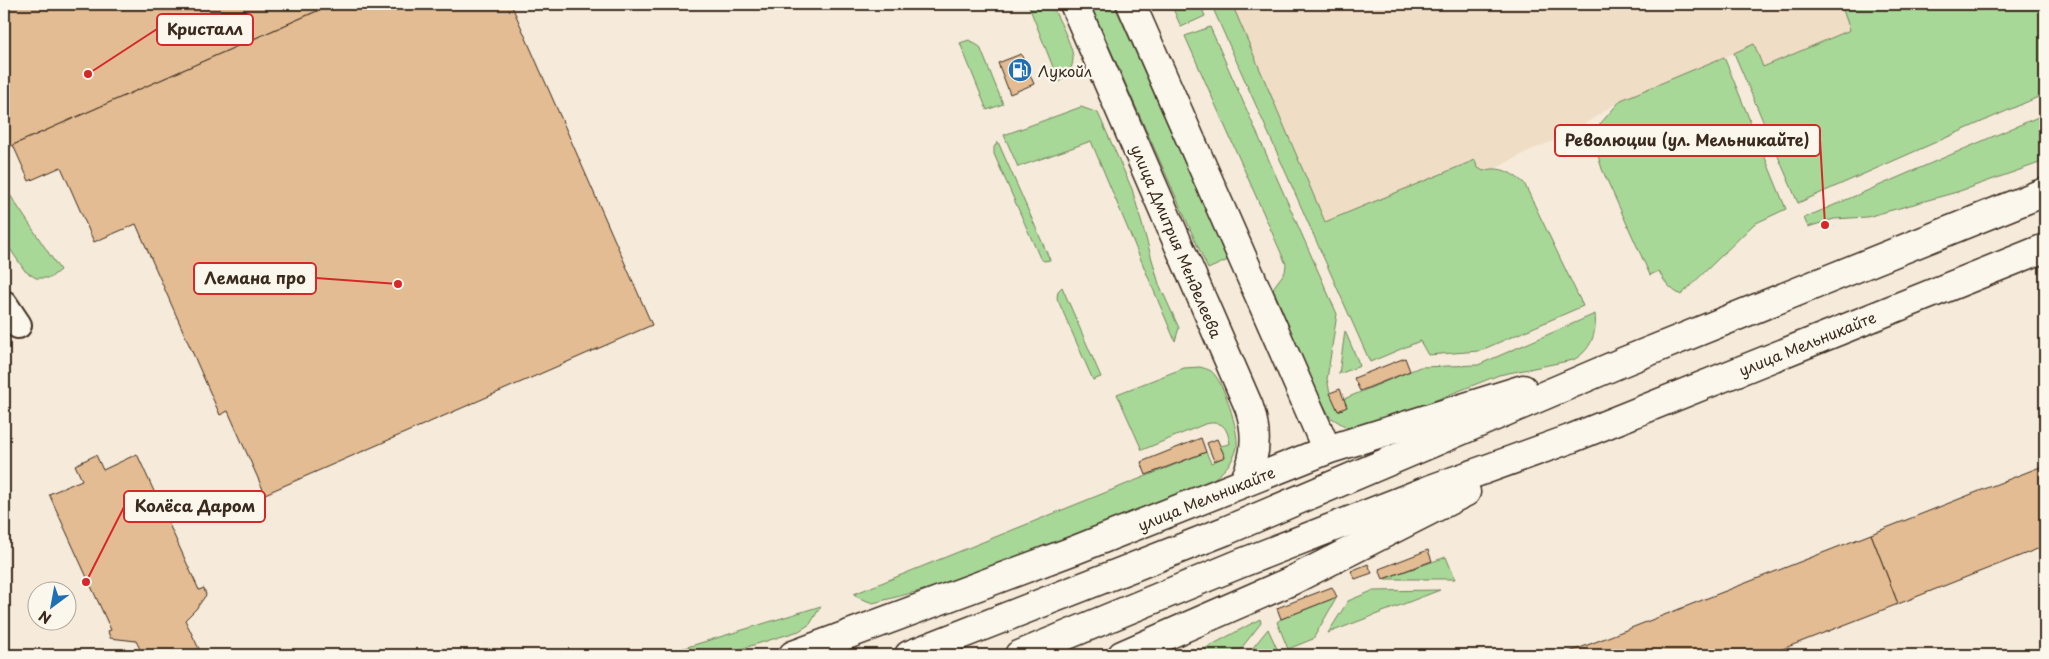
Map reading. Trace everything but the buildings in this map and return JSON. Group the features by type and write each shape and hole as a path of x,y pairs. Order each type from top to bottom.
{"main road":[{"name":"улица Дмитрия Менделеева","path":"1074,4 1249,406 1254,424 1255,443 1253,459 1243,483"},
{"path":"1130,4 1326,450"},
{"name":"улица Мельникайте","path":"910,655 1234,527 1625,361 2045,192"},
{"name":"улица Мельникайте","path":"1019,655 1239,564 1431,488 1570,439 2045,248"},
{"name":"улица Мельникайте","path":"793,655 1075,550 1326,450 1502,394 1625,361"},
{"name":"улица Мельникайте","path":"1122,655 1291,580 1570,439"}],"shaded area":[{"path":"1215,4 1841,4 1850,30 1763,67 1754,45 1621,100 1568,135 1531,150 1477,178 1321,243"}],"green space":[{"path":"1028,4 1051,4 1068,40 1073,54 1073,63 1069,72 1059,82"},
{"path":"1090,4 1114,4 1228,260 1208,269"},
{"path":"1171,4 1200,4 1205,16 1181,27"},
{"path":"1211,4 1232,4 1325,222 1475,160 1477,167 1483,171 1495,169 1505,171 1524,183 1583,306 1479,351 1428,355 1420,341 1370,362"},
{"path":"1841,4 2045,4 2045,94 1798,203 1734,53 1754,44 1763,67 1850,30"},
{"path":"1210,27 1337,314 1327,379 1330,393 1347,407 1344,399 1420,367 1478,365 1595,314 1594,335 1584,352 1573,360 1499,375 1373,425 1348,428 1330,417 1313,385 1273,288 1285,272 1286,264 1185,36"},
{"path":"969,40 980,47 1003,104 987,110 960,43"},
{"path":"1724,57 1786,209 1754,224 1681,295 1668,285 1659,271 1650,275 1602,169 1596,149 1600,124 1621,100"},
{"path":"1081,107 1098,113 1132,189 1159,284 1179,328 1175,341 1091,141 1018,167 1004,135"},
{"path":"2045,114 2045,161 1957,192 1867,217 1834,219 1808,227 1804,218"},
{"path":"998,142 1050,260 1044,261 1040,258 994,154 994,147"},
{"path":"4,186 60,270 50,278 36,278 25,271 4,240"},
{"path":"1062,287 1101,377 1093,380 1057,298 1058,291"},
{"path":"1345,331 1360,366 1339,374"},
{"path":"1200,367 1211,371 1221,385 1230,407 1237,440 1237,447 1230,463 1208,483 1008,562 931,588 873,603 854,594 1206,452 1211,463 1224,457 1220,446 1230,444 1229,438 1226,429 1216,423 1205,424 1142,450 1117,394 1184,368"},
{"path":"1446,557 1455,579 1383,579"},
{"path":"1440,590 1328,633 1348,601 1372,591"},
{"path":"1337,597 1313,639 1288,649 1277,622"},
{"path":"821,606 810,624 799,631 721,655 661,655"},
{"path":"1260,619 1261,623 1236,655 1193,655"},
{"path":"1268,629 1279,653 1274,655 1247,655"}],"place":[{"name":"Лукойл","path":"1020,70"},
{"name":"Кристалл","path":"88,74"},
{"name":"Революции (ул. Мельникайте)","path":"1825,225"},
{"name":"Лемана про","path":"398,284"},
{"name":"Колёса Даром","path":"86,582"}]}
